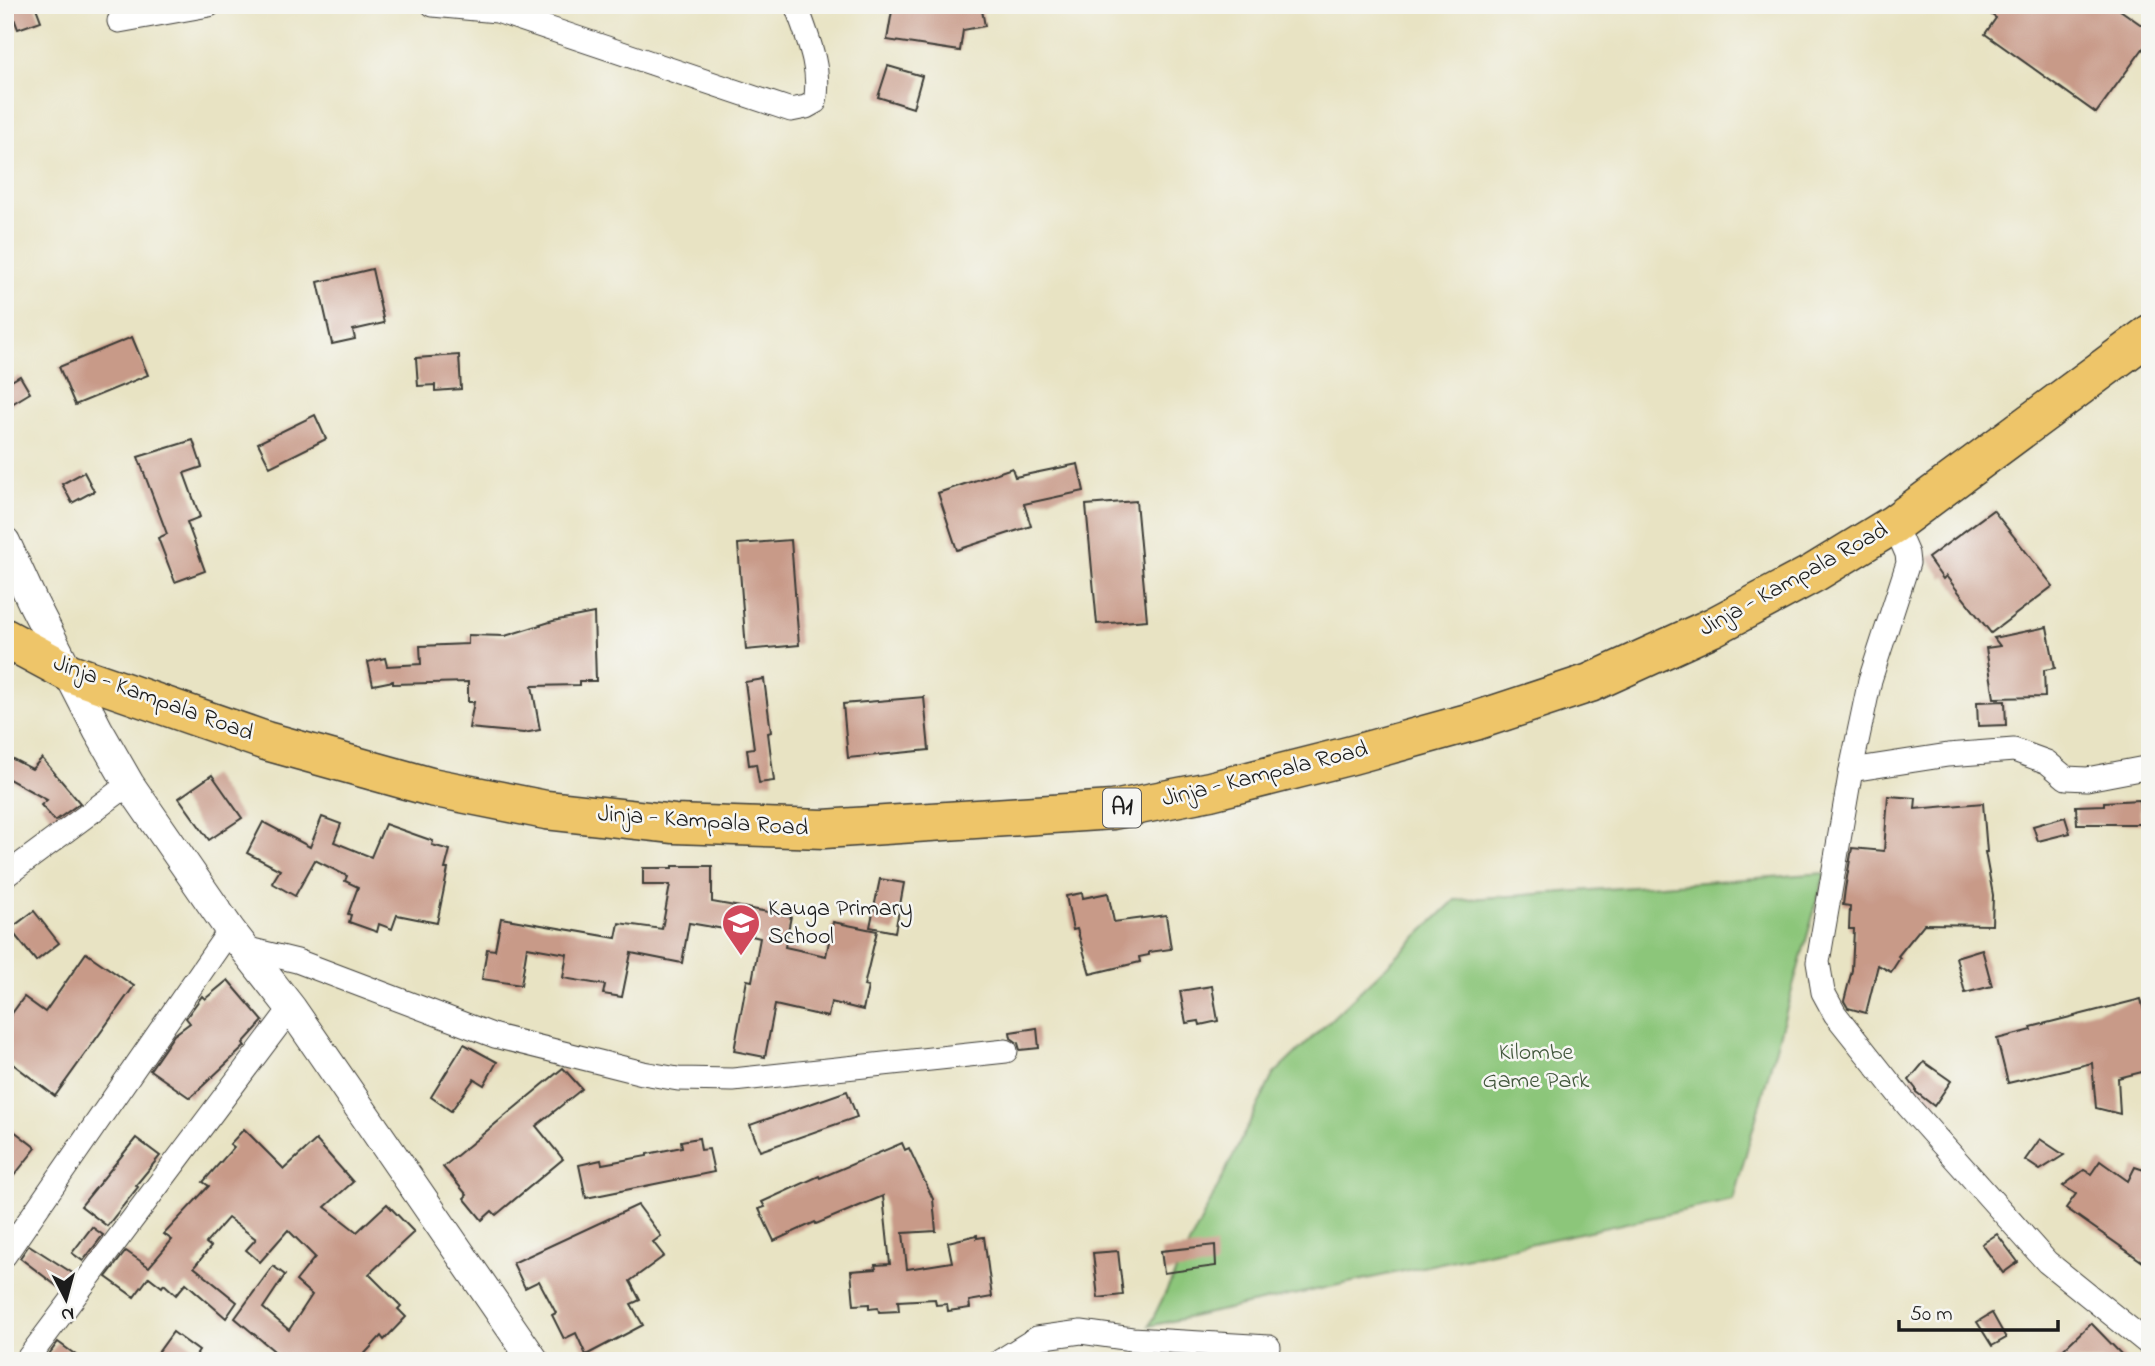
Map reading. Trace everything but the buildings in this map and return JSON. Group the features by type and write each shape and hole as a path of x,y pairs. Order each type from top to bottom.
{"highway":[{"name":"Jinja - Kampala Road","path":"5,638 70,673 266,741 431,787 545,810 674,824 824,829 1113,810 1210,791 1475,721 1590,683 1713,627 1814,573 1894,524 2150,334"}],"street":[{"path":"119,20 209,5"},
{"path":"433,5 496,8 791,110 815,102 818,89 812,47 796,5"},
{"path":"1894,524 1908,563 1870,680 1819,952 1822,992 1835,1014 1908,1106 2047,1262 2150,1345"},
{"path":"5,542 98,730 129,784 237,939 291,1008 534,1361"},
{"path":"1852,770 1948,755 2014,750 2047,762 2066,778 2087,779 2150,767"},
{"path":"5,876 129,784"},
{"path":"237,939 495,1035 643,1073 678,1079 733,1080 1006,1051"},
{"path":"5,1255 237,939"},
{"path":"26,1361 291,1008"},
{"path":"1000,1361 1037,1338 1081,1332 1132,1339 1269,1347"}],"green space":[{"name":"Kilombe Game Park","path":"1825,873 1733,1200 1149,1326 1273,1075 1455,900"}],"place":[{"name":"Kauga Primary School","path":"741,957"}]}
